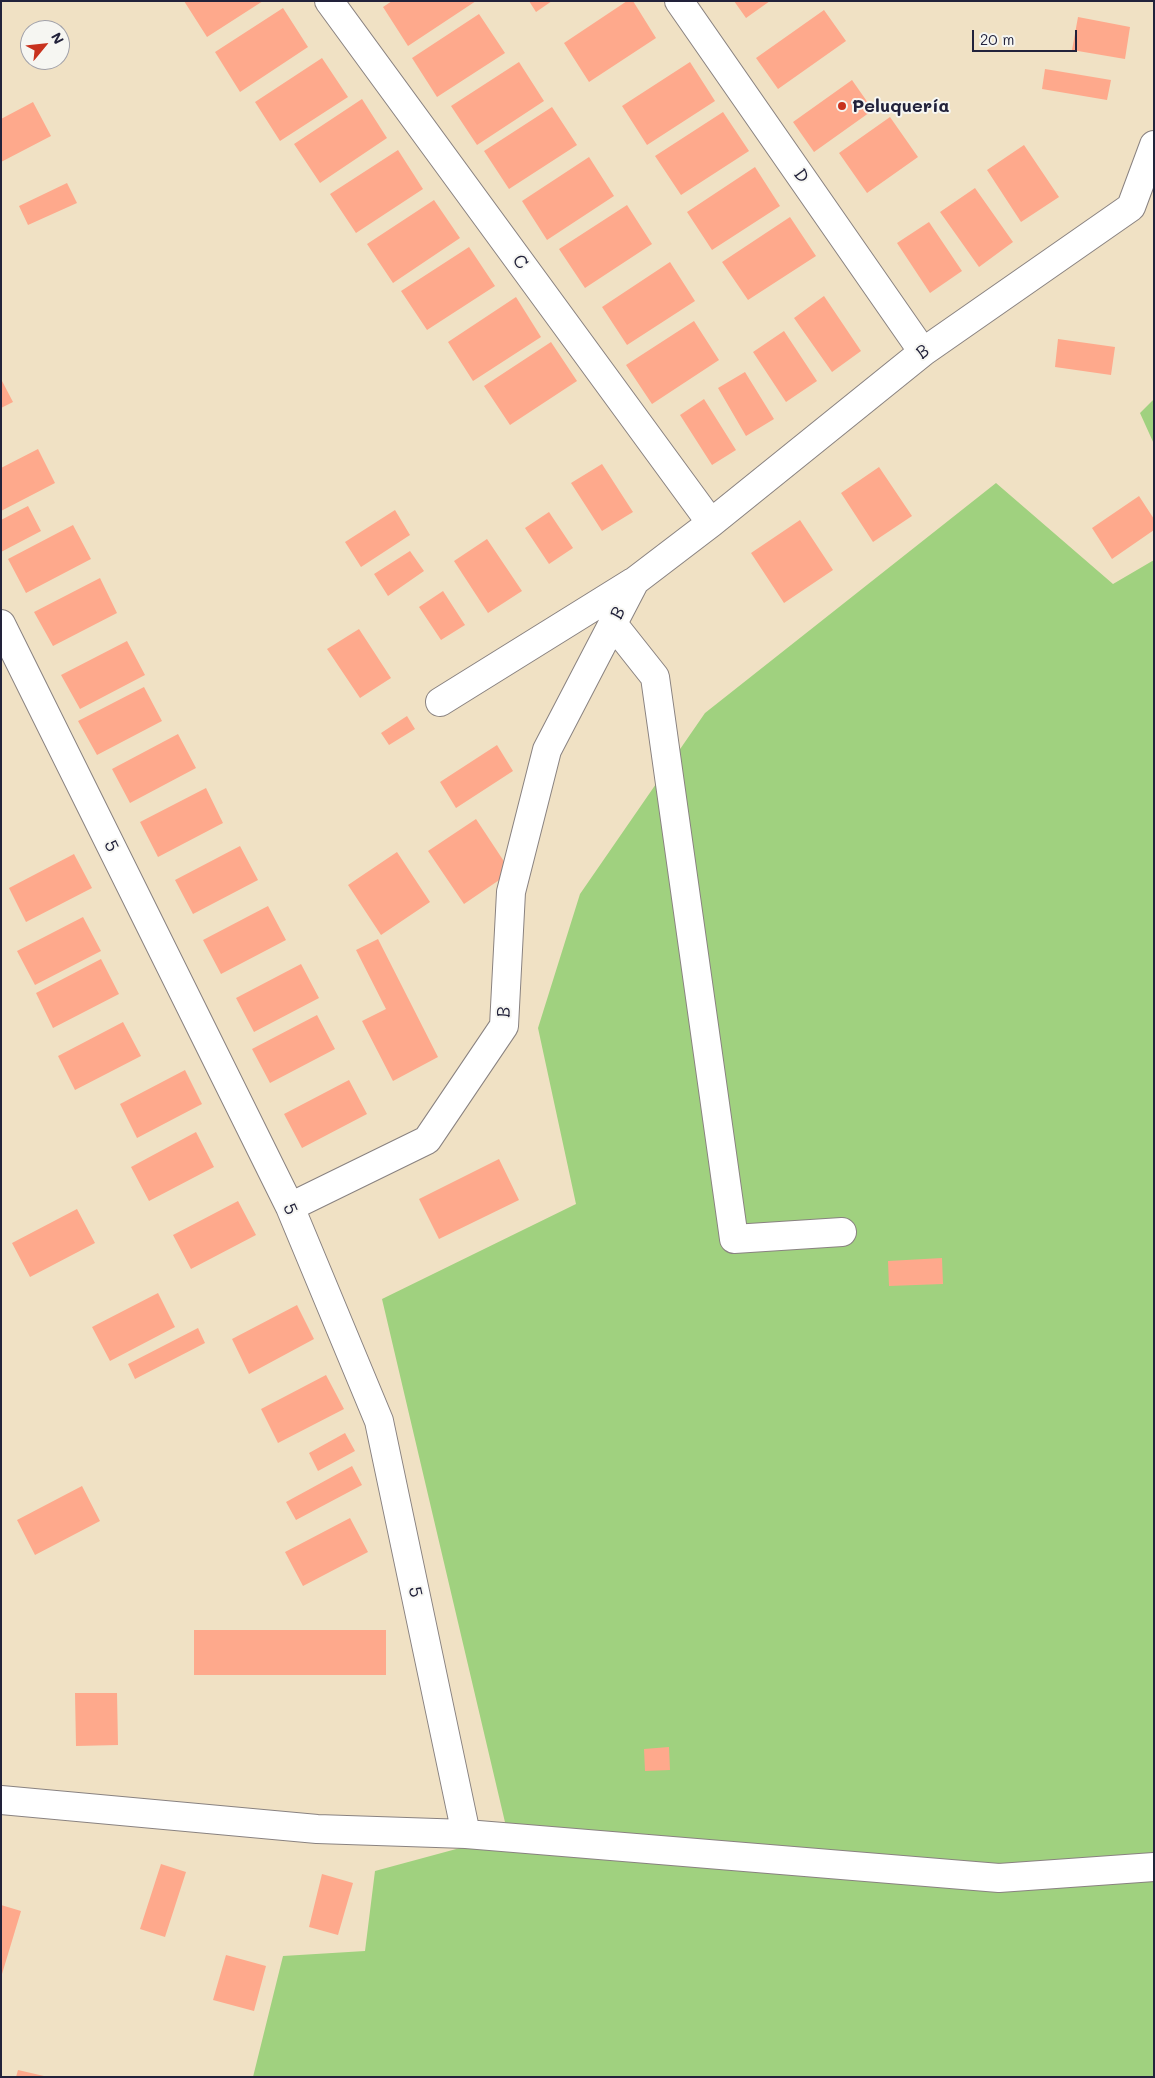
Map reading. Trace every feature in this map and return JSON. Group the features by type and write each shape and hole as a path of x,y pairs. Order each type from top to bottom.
{"street":[{"name":"C","path":"329,1 711,523"},
{"name":"D","path":"679,1 923,352"},
{"name":"B","path":"290,1207 427,1140 504,1026 512,892 547,750 634,581 711,523 923,352 1131,207 1154,145"},
{"path":"440,702 634,581"},
{"name":"5","path":"1,624 290,1207 379,1420 466,1834"},
{"path":"612,624 655,677 734,1239 842,1232"},
{"path":"1,1800 317,1829 466,1834 999,1878 1154,1867"}],"green space":[{"path":"1154,399 1154,444 1140,413"},
{"path":"996,483 1113,584 1154,560 1154,2077 253,2077 283,1956 365,1951 375,1871 508,1835 382,1299 576,1204 538,1028 580,894 705,713"}],"building":[{"path":"184,1 263,1 207,37"},
{"path":"392,1 476,1 408,46 383,7"},
{"path":"529,1 552,1 536,12"},
{"path":"627,1 633,1 656,38 589,82 564,43"},
{"path":"734,1 770,1 746,18"},
{"path":"283,8 308,47 240,92 215,52"},
{"path":"824,10 846,41 778,89 756,58"},
{"path":"479,14 505,53 437,97 412,58"},
{"path":"1078,17 1130,27 1125,59 1072,50"},
{"path":"322,58 348,97 280,141 255,102"},
{"path":"519,62 544,101 477,145 451,106"},
{"path":"690,62 715,101 647,145 622,106"},
{"path":"1045,69 1111,80 1107,100 1042,89"},
{"path":"852,80 873,110 814,152 793,122"},
{"path":"362,99 387,138 320,183 294,144"},
{"path":"33,102 51,136 1,162 1,119"},
{"path":"552,107 577,145 509,189 484,151"},
{"path":"723,112 749,151 681,195 655,156"},
{"path":"890,117 918,157 867,193 839,153"},
{"path":"1024,145 1059,197 1021,222 987,170"},
{"path":"398,150 423,189 356,233 330,194"},
{"path":"589,157 614,196 547,240 522,201"},
{"path":"755,167 780,206 712,250 687,212"},
{"path":"67,183 77,203 28,225 19,206"},
{"path":"975,188 1013,242 979,267 940,212"},
{"path":"434,200 460,238 393,283 367,244"},
{"path":"627,205 652,244 585,288 559,249"},
{"path":"790,217 816,256 748,300 722,262"},
{"path":"929,222 962,271 930,293 897,243"},
{"path":"469,247 495,286 427,330 401,291"},
{"path":"670,262 695,301 627,345 602,307"},
{"path":"824,296 861,351 832,372 794,318"},
{"path":"516,297 541,337 473,381 448,342"},
{"path":"694,321 719,360 652,404 626,365"},
{"path":"784,331 817,381 786,402 753,352"},
{"path":"1058,339 1115,347 1111,375 1055,367"},
{"path":"551,342 577,381 510,425 484,386"},
{"path":"745,372 774,419 746,436 718,388"},
{"path":"1,379 13,402 1,408"},
{"path":"704,399 736,450 712,465 680,415"},
{"path":"38,449 55,483 1,511 1,468"},
{"path":"602,464 633,512 602,531 571,483"},
{"path":"879,467 912,516 873,542 841,493"},
{"path":"1139,496 1154,519 1154,530 1112,559 1092,528"},
{"path":"28,506 41,531 1,552 1,520"},
{"path":"395,510 410,535 361,567 345,542"},
{"path":"549,512 573,548 549,564 525,528"},
{"path":"800,520 833,570 784,603 751,553"},
{"path":"73,525 91,559 26,593 8,559"},
{"path":"487,539 522,591 488,613 454,561"},
{"path":"410,551 424,571 388,596 374,574"},
{"path":"100,578 117,613 53,646 34,612"},
{"path":"443,591 465,625 441,640 419,607"},
{"path":"359,629 391,678 360,698 327,649"},
{"path":"127,641 145,675 80,709 61,675"},
{"path":"144,687 162,721 97,755 78,721"},
{"path":"407,716 415,729 389,745 381,733"},
{"path":"178,734 196,768 130,803 112,769"},
{"path":"497,745 513,771 456,808 440,782"},
{"path":"206,788 223,823 158,857 140,822"},
{"path":"476,819 511,872 464,904 428,851"},
{"path":"240,846 258,880 193,914 175,880"},
{"path":"397,852 430,902 381,935 348,885"},
{"path":"74,854 92,888 26,922 9,888"},
{"path":"268,906 286,940 221,974 203,940"},
{"path":"83,917 101,951 35,985 17,951"},
{"path":"378,939 438,1057 393,1081 362,1021 386,1009 356,950"},
{"path":"101,959 119,994 53,1028 36,993"},
{"path":"301,964 319,998 254,1032 236,998"},
{"path":"317,1015 335,1049 270,1083 252,1049"},
{"path":"123,1022 141,1056 75,1090 58,1056"},
{"path":"185,1070 202,1104 137,1138 120,1104"},
{"path":"349,1080 367,1114 302,1148 284,1114"},
{"path":"196,1132 214,1167 149,1201 131,1167"},
{"path":"499,1159 519,1200 439,1239 419,1199"},
{"path":"238,1201 256,1235 191,1269 173,1235"},
{"path":"77,1209 95,1243 30,1277 12,1243"},
{"path":"942,1258 943,1284 889,1286 888,1261"},
{"path":"158,1293 175,1327 110,1361 92,1327"},
{"path":"297,1305 314,1339 249,1374 232,1339"},
{"path":"198,1328 205,1343 135,1379 128,1364"},
{"path":"326,1375 344,1409 278,1443 261,1409"},
{"path":"345,1433 355,1451 318,1471 309,1453"},
{"path":"352,1466 362,1485 296,1520 286,1502"},
{"path":"82,1486 100,1521 35,1555 17,1520"},
{"path":"350,1518 368,1552 303,1586 285,1552"},
{"path":"194,1630 386,1630 386,1675 194,1675"},
{"path":"75,1693 117,1693 118,1745 76,1746"},
{"path":"669,1747 670,1770 645,1771 644,1749"},
{"path":"161,1864 186,1872 165,1937 140,1929"},
{"path":"322,1874 353,1883 338,1935 309,1927"},
{"path":"1,1905 21,1911 2,1974 1,1974"},
{"path":"226,1955 266,1966 254,2011 213,2000"},
{"path":"18,2070 44,2076 44,2077 16,2077"}],"place":[{"name":"Peluquería","path":"842,106"}]}
